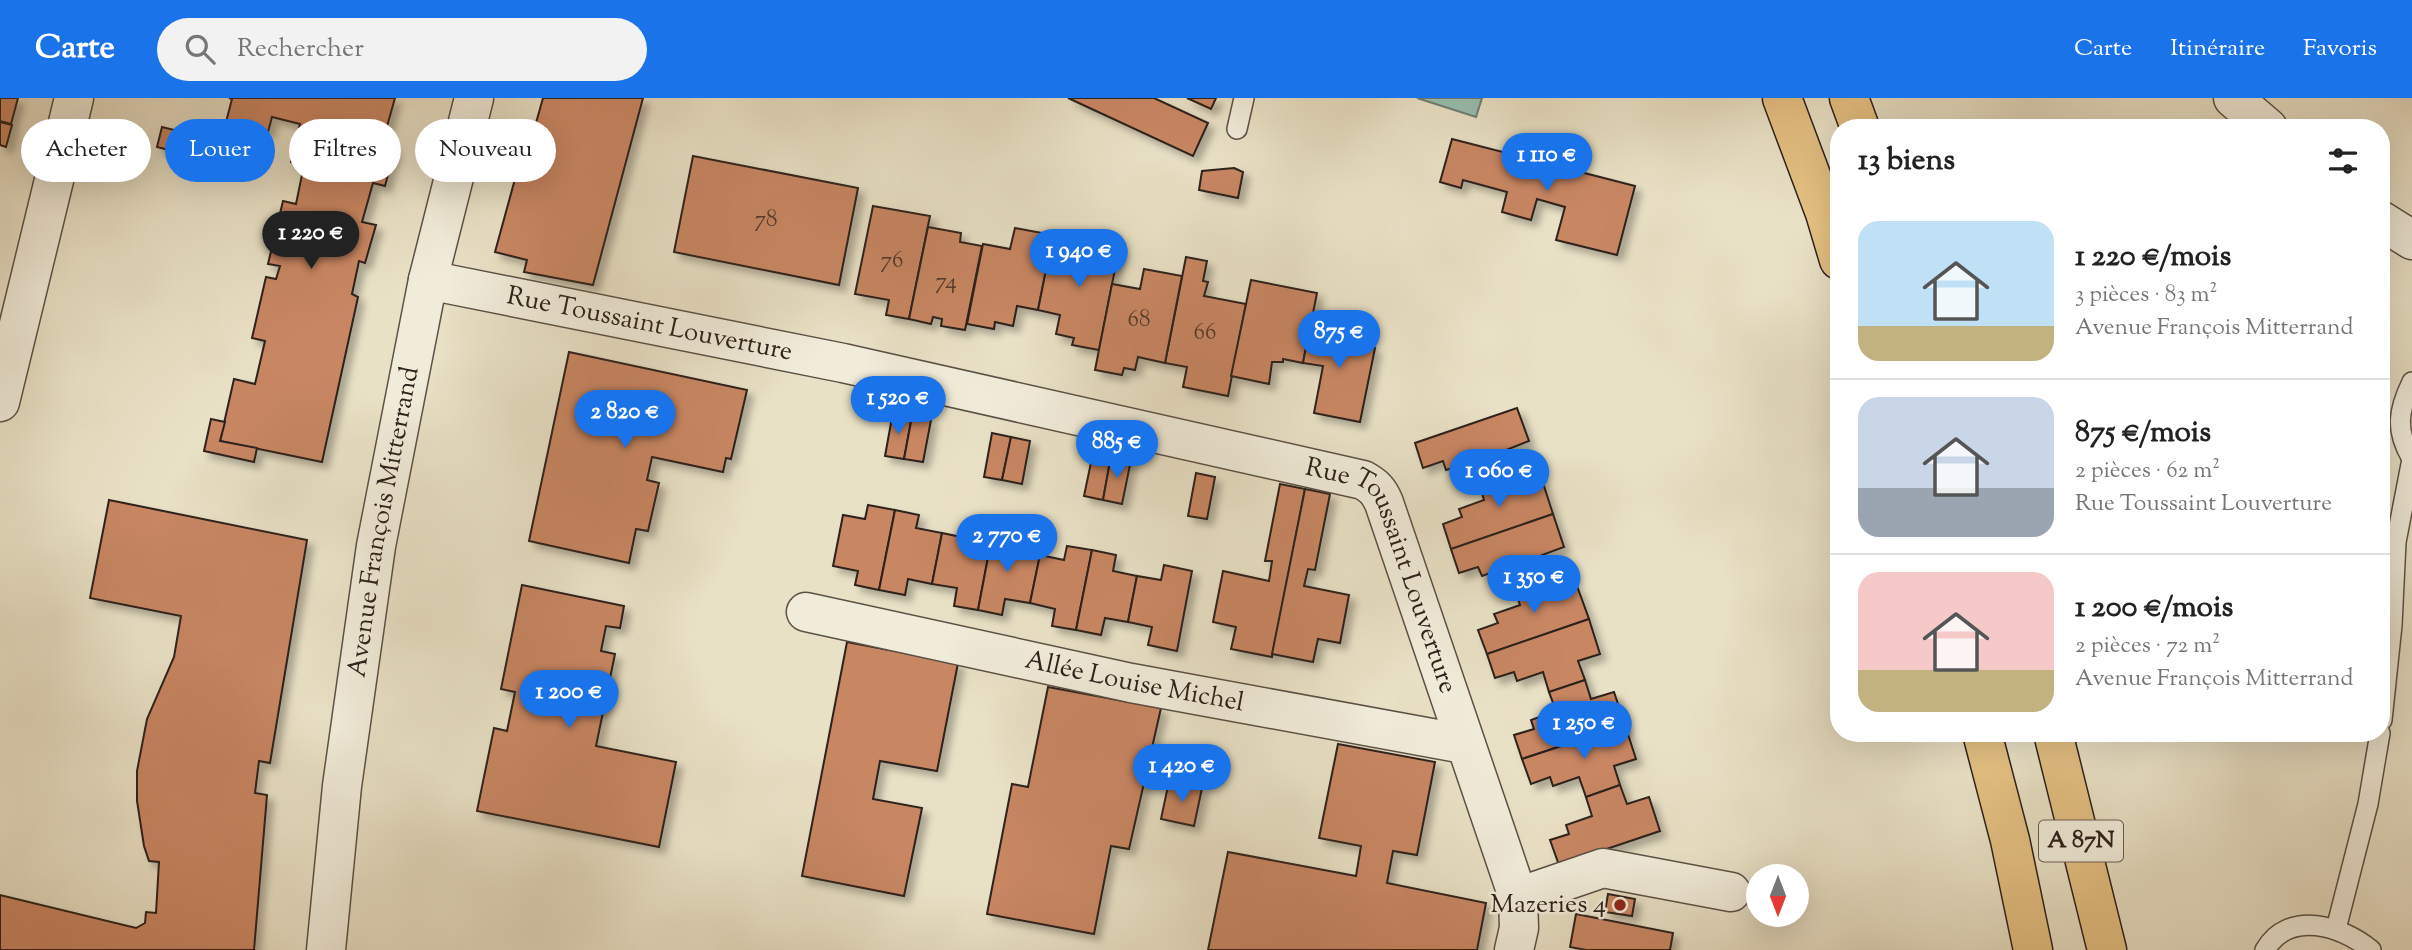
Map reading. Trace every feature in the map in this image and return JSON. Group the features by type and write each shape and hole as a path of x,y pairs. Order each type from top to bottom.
{"highway":[{"path":"1782,98 1830,230"},
{"path":"1849,98 1857,119"},
{"name":"A 87N","path":"1984,742 2010,840 2033,950"},
{"name":"A 87N","path":"2055,742 2107,950"}],"street":[{"path":"0,402 74,98"},
{"name":"Avenue François Mitterrand","path":"326,950 342,786 376,546 428,280 474,98"},
{"path":"2233,98 2258,119"},
{"path":"2390,226 2412,240"},
{"name":"Rue Toussaint Louverture","path":"428,280 843,363 1363,480 1380,493 1518,897 1519,928 1514,950"},
{"name":"Allée Louise Michel","path":"806,612 1131,683 1464,744"},
{"path":"1518,897 1603,868 1731,892"}],"lane":[{"path":"1237,129 1244,98"},
{"path":"2390,644 2396,542 2412,459 2400,428 2400,411 2412,382"},
{"path":"2336,929 2368,804 2378,742"},
{"path":"2265,950 2280,934 2295,927 2315,925 2336,929 2371,950"}],"shaded area":[{"path":"1417,98 1482,98 1476,117"}],"building":[{"path":"0,98 18,98 11,124 0,121"},
{"path":"229,98 395,98 389,119 289,119 289,121 272,117 227,119 232,99"},
{"path":"543,98 643,98 593,285 524,272 527,260 495,252 514,182 556,182 556,119 537,119"},
{"path":"1068,98 1154,98 1208,123 1193,156"},
{"path":"1187,98 1216,98 1211,109"},
{"path":"0,122 12,125 6,147 0,145"},
{"path":"162,127 165,128 165,149 157,147"},
{"path":"1452,139 1635,186 1617,255 1556,240 1565,207 1537,199 1531,220 1502,212 1507,192 1463,180 1461,188 1440,182"},
{"path":"693,156 858,188 839,285 674,252"},
{"path":"1234,168 1243,172 1238,198 1199,190 1202,171"},
{"path":"301,182 386,182 385,186 373,183 362,222 376,225 365,263 359,261 352,294 358,297 322,462 220,441 234,379 255,384 265,341 252,338 266,277 276,279 280,266 268,264 283,201 296,204"},
{"path":"873,206 930,216 909,319 886,315 889,300 855,294"},
{"path":"928,227 961,233 960,242 982,246 965,330 941,326 942,319 933,317 931,324 909,319"},
{"path":"1015,228 1053,235 1038,310 1017,306 1013,326 995,322 994,329 967,324 983,244 1010,249"},
{"path":"1053,235 1119,249 1099,350 1072,345 1074,338 1056,334 1060,315 1038,310"},
{"path":"1186,257 1207,261 1203,281 1208,282 1204,296 1246,304 1228,396 1183,387 1187,367 1165,363"},
{"path":"1144,269 1182,276 1165,363 1138,357 1135,370 1124,368 1122,375 1095,370 1112,284 1140,289"},
{"path":"1251,280 1317,293 1303,363 1283,359 1283,362 1272,362 1269,384 1231,376"},
{"path":"1311,320 1355,328 1352,343 1375,348 1360,422 1314,413 1323,366 1303,363"},
{"path":"569,352 747,390 731,459 726,458 723,472 652,457 647,480 659,483 648,531 636,529 629,563 529,541"},
{"path":"1517,408 1529,441 1506,450 1513,469 1478,480 1472,462 1446,470 1443,461 1423,468 1415,443"},
{"path":"893,412 912,416 904,459 885,456"},
{"path":"912,416 931,420 923,462 904,459"},
{"path":"211,419 225,422 220,441 257,448 254,462 204,451"},
{"path":"992,433 1011,437 1002,480 984,477"},
{"path":"1011,437 1030,441 1022,484 1002,480"},
{"path":"1093,453 1111,456 1103,500 1084,496"},
{"path":"1111,456 1131,460 1122,504 1103,500"},
{"path":"1513,469 1519,488 1542,480 1553,514 1451,549 1443,524 1462,517 1459,509 1484,500 1478,480"},
{"path":"1196,473 1215,477 1207,519 1188,516"},
{"path":"1280,484 1305,489 1272,657 1231,649 1236,627 1213,622 1223,571 1269,581 1272,561 1265,561"},
{"path":"1305,489 1330,494 1315,570 1308,569 1304,586 1349,595 1340,643 1318,639 1313,662 1272,654"},
{"path":"109,500 307,540 270,763 259,761 255,793 267,795 254,950 0,950 0,895 136,928 145,923 146,912 156,913 159,862 149,861 144,846 137,801 137,771 147,719 174,657 181,616 90,598"},
{"path":"868,505 895,510 879,590 855,585 858,571 833,566 843,515 865,519"},
{"path":"895,510 919,515 916,528 942,533 932,584 908,579 905,595 879,590"},
{"path":"1553,514 1564,547 1542,555 1548,574 1514,586 1507,567 1482,576 1478,567 1459,573 1451,549"},
{"path":"968,525 993,531 978,610 954,606 957,588 932,584 942,533 966,538"},
{"path":"993,531 1018,535 1015,551 1040,555 1030,603 1005,599 1002,615 978,610"},
{"path":"1067,546 1092,550 1076,630 1052,626 1055,609 1030,603 1040,555 1064,560"},
{"path":"1092,550 1116,555 1113,571 1137,576 1128,622 1105,618 1101,635 1076,630"},
{"path":"1164,565 1192,571 1177,651 1148,645 1152,627 1128,622 1137,576 1161,580"},
{"path":"1548,574 1555,594 1577,586 1589,619 1487,654 1478,630 1498,623 1494,614 1520,605 1514,586"},
{"path":"522,585 624,606 620,628 606,626 601,651 615,654 596,746 676,762 659,847 477,811 494,728 507,731 515,692 501,689"},
{"path":"1589,619 1600,654 1578,661 1585,680 1549,692 1543,672 1517,681 1514,672 1495,678 1487,654"},
{"path":"847,642 958,663 937,771 880,761 873,799 922,808 904,896 802,876"},
{"path":"1585,680 1591,699 1614,692 1625,725 1522,759 1514,735 1534,729 1531,720 1556,711 1549,692"},
{"path":"1048,687 1161,708 1129,849 1111,846 1094,934 987,914 1012,784 1028,787"},
{"path":"1625,725 1636,759 1614,766 1620,785 1586,797 1579,777 1553,786 1550,777 1531,784 1522,759"},
{"path":"1338,744 1435,762 1417,855 1393,851 1387,883 1486,903 1477,950 1208,950 1228,852 1356,876 1361,846 1319,838"},
{"path":"1169,781 1202,788 1194,826 1161,819"},
{"path":"1620,785 1627,804 1649,797 1660,831 1559,865 1550,840 1569,834 1566,825 1592,816 1586,797"},
{"name":"Mazeries 4","path":"1608,894 1635,899 1632,916 1605,912"},
{"path":"1576,914 1673,933 1670,950 1586,950 1570,947"}],"place":[{"name":"Mazeries 4","path":"1620,905"}]}
